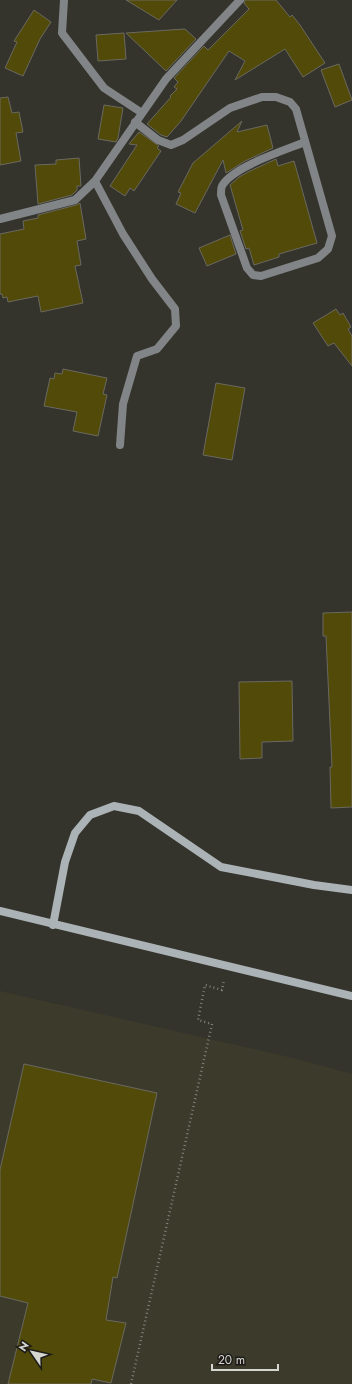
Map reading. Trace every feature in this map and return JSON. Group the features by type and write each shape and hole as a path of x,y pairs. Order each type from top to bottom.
{"street":[{"path":"64,0 62,33 104,88 142,113"},
{"path":"0,219 75,200 95,181 166,79 240,0"},
{"path":"136,122 158,140 171,145 183,140 230,108 262,97 276,97 290,102 296,109 332,236 328,249 318,258 261,276 253,275 247,268 221,195 221,186 241,168 305,142"},
{"path":"95,181 123,234 152,279 175,309 176,326 157,349 137,356 123,404 120,445"},
{"path":"53,924 65,862 75,834 90,815 114,806 139,811 221,867 314,885 352,890"},
{"path":"0,911 352,996"}],"path":[{"path":"131,1384 212,1024 198,1020 205,985 222,990 228,966"}],"shaded area":[{"path":"0,991 293,1058 352,1074 352,1384 0,1384"}],"building":[{"path":"126,0 177,0 159,20"},
{"path":"245,0 276,0 290,17 292,15 300,25 325,63 303,77 285,49 235,80 245,61 229,51 181,121 167,137 161,135 147,124 177,89 174,87 178,82 174,78 204,46 208,50 249,9 244,3"},
{"path":"34,10 51,22 40,39 23,76 5,68 17,42 14,41"},
{"path":"185,29 196,39 166,71 126,33"},
{"path":"124,33 126,59 98,61 96,35"},
{"path":"339,64 352,100 335,107 321,70"},
{"path":"8,97 12,113 19,112 23,132 16,133 21,161 0,165 0,98"},
{"path":"104,105 123,108 116,142 98,139"},
{"path":"242,121 237,132 267,125 273,148 245,161 226,173 223,160 195,213 176,204 181,193 178,192 193,163"},
{"path":"139,132 159,146 157,148 161,151 134,191 130,188 125,196 110,186 137,145 129,144"},
{"path":"79,158 81,186 77,186 77,190 72,195 38,204 35,165 56,164 56,160"},
{"path":"276,159 278,166 294,161 317,243 279,254 279,257 254,265 249,248 246,249 240,231 243,230 230,185 239,177"},
{"path":"80,203 86,239 77,241 81,265 75,266 83,303 41,312 38,296 8,302 7,297 3,298 2,294 0,294 0,234 24,229 23,221 38,218 38,215"},
{"path":"230,235 236,254 207,266 199,248"},
{"path":"336,309 340,315 343,313 351,327 348,329 352,336 352,366 334,343 328,346 313,323"},
{"path":"63,369 107,378 103,394 107,395 98,436 73,431 77,412 44,406 50,378 54,379 55,373 62,374"},
{"path":"216,383 245,388 232,460 203,455"},
{"path":"352,612 352,807 331,808 330,767 332,767 326,636 323,636 323,613"},
{"path":"292,681 293,741 262,742 262,758 240,759 239,682"},
{"path":"24,1064 157,1093 117,1278 113,1277 106,1320 126,1323 111,1383 92,1379 91,1384 8,1384 28,1303 0,1296 0,1170"}]}
